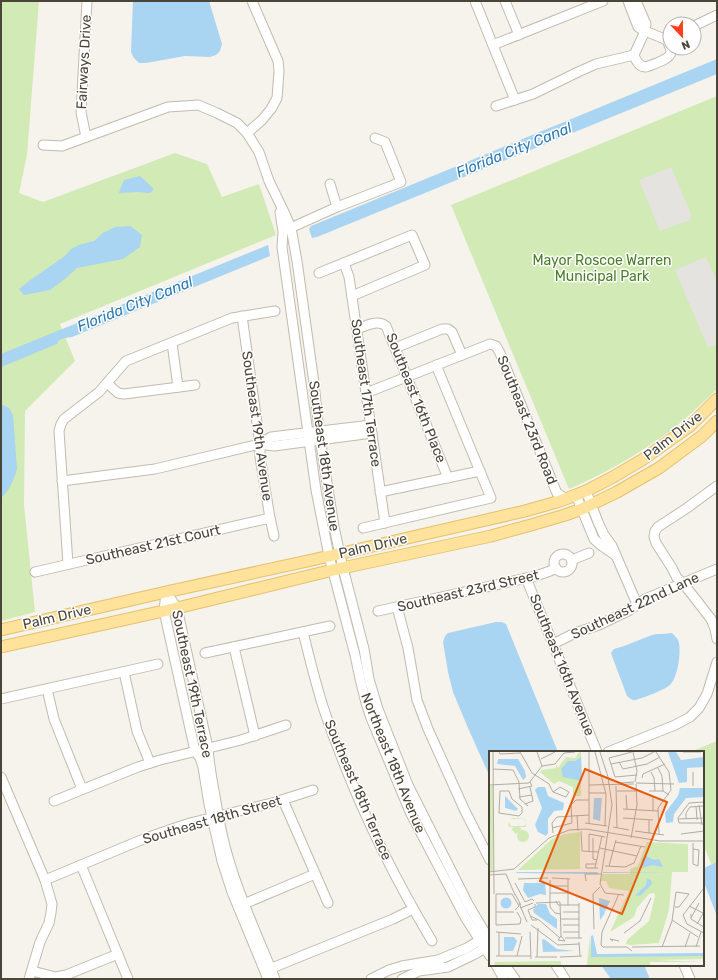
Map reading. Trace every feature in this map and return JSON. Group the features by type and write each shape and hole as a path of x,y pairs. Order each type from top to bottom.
{"main road":[{"name":"Palm Drive","path":"1,630 525,511 576,495 613,477 642,460 690,426 717,399"},
{"name":"Palm Drive","path":"1,647 177,608 338,569 491,536 531,525 586,507 617,492 659,468 702,436 717,421"}],"street":[{"name":"Fairways Drive","path":"86,137 81,112 87,1"},
{"path":"247,133 262,120 271,109 277,98 279,71 278,61 252,1"},
{"path":"475,1 515,100"},
{"path":"505,1 519,35"},
{"path":"493,45 603,1"},
{"path":"628,1 638,27 645,32 662,37"},
{"path":"636,1 646,24 645,32 634,55 636,61 640,66 646,67 666,59 670,56"},
{"path":"702,22 717,15"},
{"path":"496,106 533,94 596,64 634,55"},
{"path":"43,145 62,146 168,107 198,105 237,123 247,133 259,152 269,181 278,200 287,230 337,207 401,182 386,142 375,138"},
{"path":"330,184 337,207"},
{"name":"Southeast 18th Avenue","path":"287,230 297,261 334,527 334,555"},
{"name":"Southeast 18th Avenue","path":"287,230 282,247 316,490 334,555"},
{"path":"319,273 412,235 425,265 352,296"},
{"name":"Southeast 17th Terrace","path":"344,263 349,277 352,296 385,523"},
{"path":"68,564 59,431 64,419 99,392 126,361 232,318 275,311"},
{"name":"Southeast 19th Avenue","path":"242,316 260,444 260,457 274,536"},
{"name":"Southeast 16th Place","path":"357,329 377,322 382,322 386,326 448,478"},
{"path":"395,348 442,329 448,329 452,332 462,355"},
{"path":"172,343 178,387"},
{"name":"Southeast 23rd Road","path":"366,394 490,344 496,346 557,493 576,495"},
{"path":"363,528 491,498 436,365"},
{"path":"107,383 118,392 124,394 195,385"},
{"path":"62,481 154,469 260,444 271,436 309,437 371,429"},
{"path":"380,492 480,471"},
{"path":"717,486 658,527 654,536 656,543 677,578 683,583 711,619 717,639"},
{"name":"Southeast 23rd Road","path":"553,502 556,490"},
{"path":"576,495 586,507 612,546 638,604"},
{"name":"Southeast 21st Court","path":"35,572 270,518"},
{"path":"572,560 589,553"},
{"path":"562,554 568,555 572,560 572,565 569,570 566,571 561,571 556,568 554,563 557,557 562,554"},
{"name":"Northeast 18th Avenue","path":"334,555 362,690 371,718 410,812 465,917 487,943"},
{"name":"Southeast 23rd Street","path":"378,611 526,578 556,568"},
{"name":"Southeast 22nd Lane","path":"553,644 575,633 589,629 628,612 645,598 717,569"},
{"name":"Southeast 16th Avenue","path":"526,578 597,751"},
{"name":"Southeast 19th Terrace","path":"166,592 177,608 208,748 215,817 222,861 232,892 241,905 268,973 275,979"},
{"name":"Southeast 19th Terrace","path":"166,592 164,611 195,751 200,758 203,767 215,817"},
{"path":"397,606 408,648 417,700 464,811 489,858"},
{"path":"205,653 330,626"},
{"name":"Southeast 18th Terrace","path":"303,632 319,694 349,777 396,877 432,941"},
{"path":"234,647 255,736"},
{"path":"610,751 675,725 690,717 699,708 707,694 717,662"},
{"path":"1,700 158,664"},
{"path":"124,672 137,731 150,763"},
{"path":"47,689 54,718 82,789"},
{"path":"54,800 150,763 241,740 286,725"},
{"path":"191,732 204,729"},
{"path":"1,777 45,880 52,904 49,923 40,942 30,975 56,977 66,975 118,954"},
{"name":"Southeast 18th Street","path":"45,880 161,833 190,823 245,811 313,790"},
{"path":"283,800 328,903"},
{"path":"81,865 128,979"},
{"path":"241,905 315,874"},
{"path":"268,973 413,909"},
{"path":"371,979 389,970 402,966 438,960 467,948 487,943"},
{"path":"402,979 419,971 448,967 487,943"},
{"path":"497,966 504,979"},
{"path":"506,966 515,979"},
{"path":"557,966 565,979"},
{"path":"684,966 690,979"}],"green space":[{"path":"1,1 39,1 27,155 19,193 43,202 175,153 207,164 222,197 259,184 276,235 60,324 75,361 25,411 24,505 35,612 1,621"},
{"name":"Mayor Roscoe Warren Municipal Park","path":"717,96 717,389 672,430 634,456 569,489 451,205"},
{"path":"717,741 717,878 704,846 704,751 692,751"}],"shaded area":[{"path":"671,167 691,214 690,220 660,231 639,180"},
{"path":"706,257 717,282 717,344 708,348 675,270"}],"water":[{"path":"133,1 209,1 222,44 220,51 216,55 210,57 185,56 139,63 131,52"},
{"name":"Florida City Canal","path":"717,59 717,74 312,238 309,229 311,226"},
{"path":"140,176 154,189 150,193 119,193 124,180"},
{"path":"130,226 142,235 140,247 123,259 77,268 50,290 24,295 19,289 65,256 71,249 94,241 103,233 115,227"},
{"name":"Florida City Canal","path":"268,245 270,256 72,337 59,340 57,344 1,367 1,354"},
{"path":"1,404 9,408 13,415 17,469 11,485 1,498"},
{"path":"496,622 506,624 558,751 489,751 489,775 453,692 443,642 448,633"},
{"path":"672,633 678,640 680,650 677,670 673,681 668,687 648,696 632,700 627,696 611,653 614,649 652,635"},
{"path":"717,862 717,916 704,883 704,869"},
{"path":"602,966 644,966 650,979 611,979"}]}
